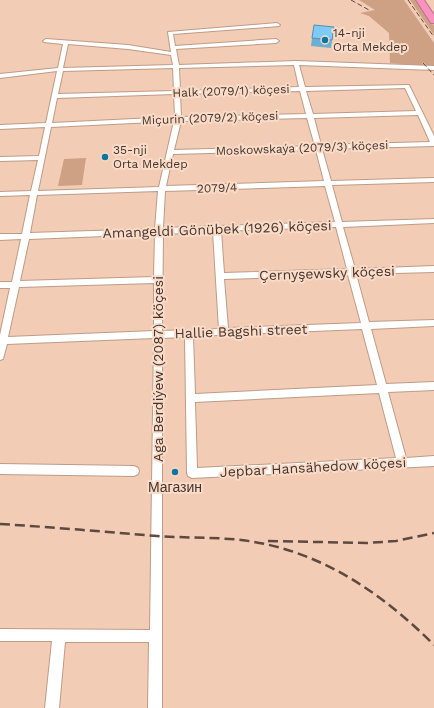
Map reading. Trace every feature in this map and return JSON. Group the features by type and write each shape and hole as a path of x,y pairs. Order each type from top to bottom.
{"highway":[{"path":"420,0 430,9"},
{"path":"427,0 434,21"}],"street":[{"name":"Aga Berdiýew (2087) köçesi","path":"155,708 159,232 162,190 178,119 176,65 170,33 277,25"},
{"path":"46,41 174,51 276,41"},
{"path":"0,356 24,236 50,124 66,42"},
{"path":"0,76 33,71 176,65 296,63 434,68"},
{"path":"296,63 317,148 402,462"},
{"name":"Halk (2079/1) köçesi","path":"55,96 408,86 419,113"},
{"path":"419,113 434,143"},
{"name":"Miçurin (2079/2) köçesi","path":"0,127 178,119 419,113"},
{"name":"Moskowskaýa (2079/3) köçesi","path":"171,152 434,143"},
{"path":"0,159 42,158"},
{"name":"2079/4","path":"0,194 162,190 434,180"},
{"name":"Amangeldi Gönübek (1926) köçesi","path":"0,237 434,221"},
{"path":"217,229 224,332"},
{"name":"Çernyşewsky köçesi","path":"220,276 434,269"},
{"path":"0,285 158,280"},
{"name":"Hallie Bagshi street","path":"2,341 434,323"},
{"path":"190,334 190,398 434,386"},
{"name":"Jepbar Hansähedow köçesi","path":"190,398 192,473 434,461"},
{"path":"0,469 134,471"},
{"path":"0,635 156,636"},
{"path":"52,708 60,636"}],"shaded area":[{"path":"359,0 404,0 434,43 434,66 427,66 424,63 422,63 424,66 390,63 389,33 369,16 360,13 375,10"},
{"path":"410,0 423,0 422,7 434,26 434,35"},
{"path":"86,158 82,185 58,186 64,159"}],"building":[{"path":"314,25 334,27 332,40 312,38"}],"railway":[{"path":"351,0 369,10"},
{"path":"408,0 434,37"},
{"path":"423,63 434,75"},
{"path":"0,524 157,536 230,539 269,545 322,563 346,576 370,591 392,608 434,645"},
{"path":"268,541 367,543 396,541 434,533"}],"place":[{"name":"14-nji Orta Mekdep","path":"325,40"},
{"name":"35-nji Orta Mekdep","path":"105,157"},
{"name":"Магазин","path":"175,472"}]}
